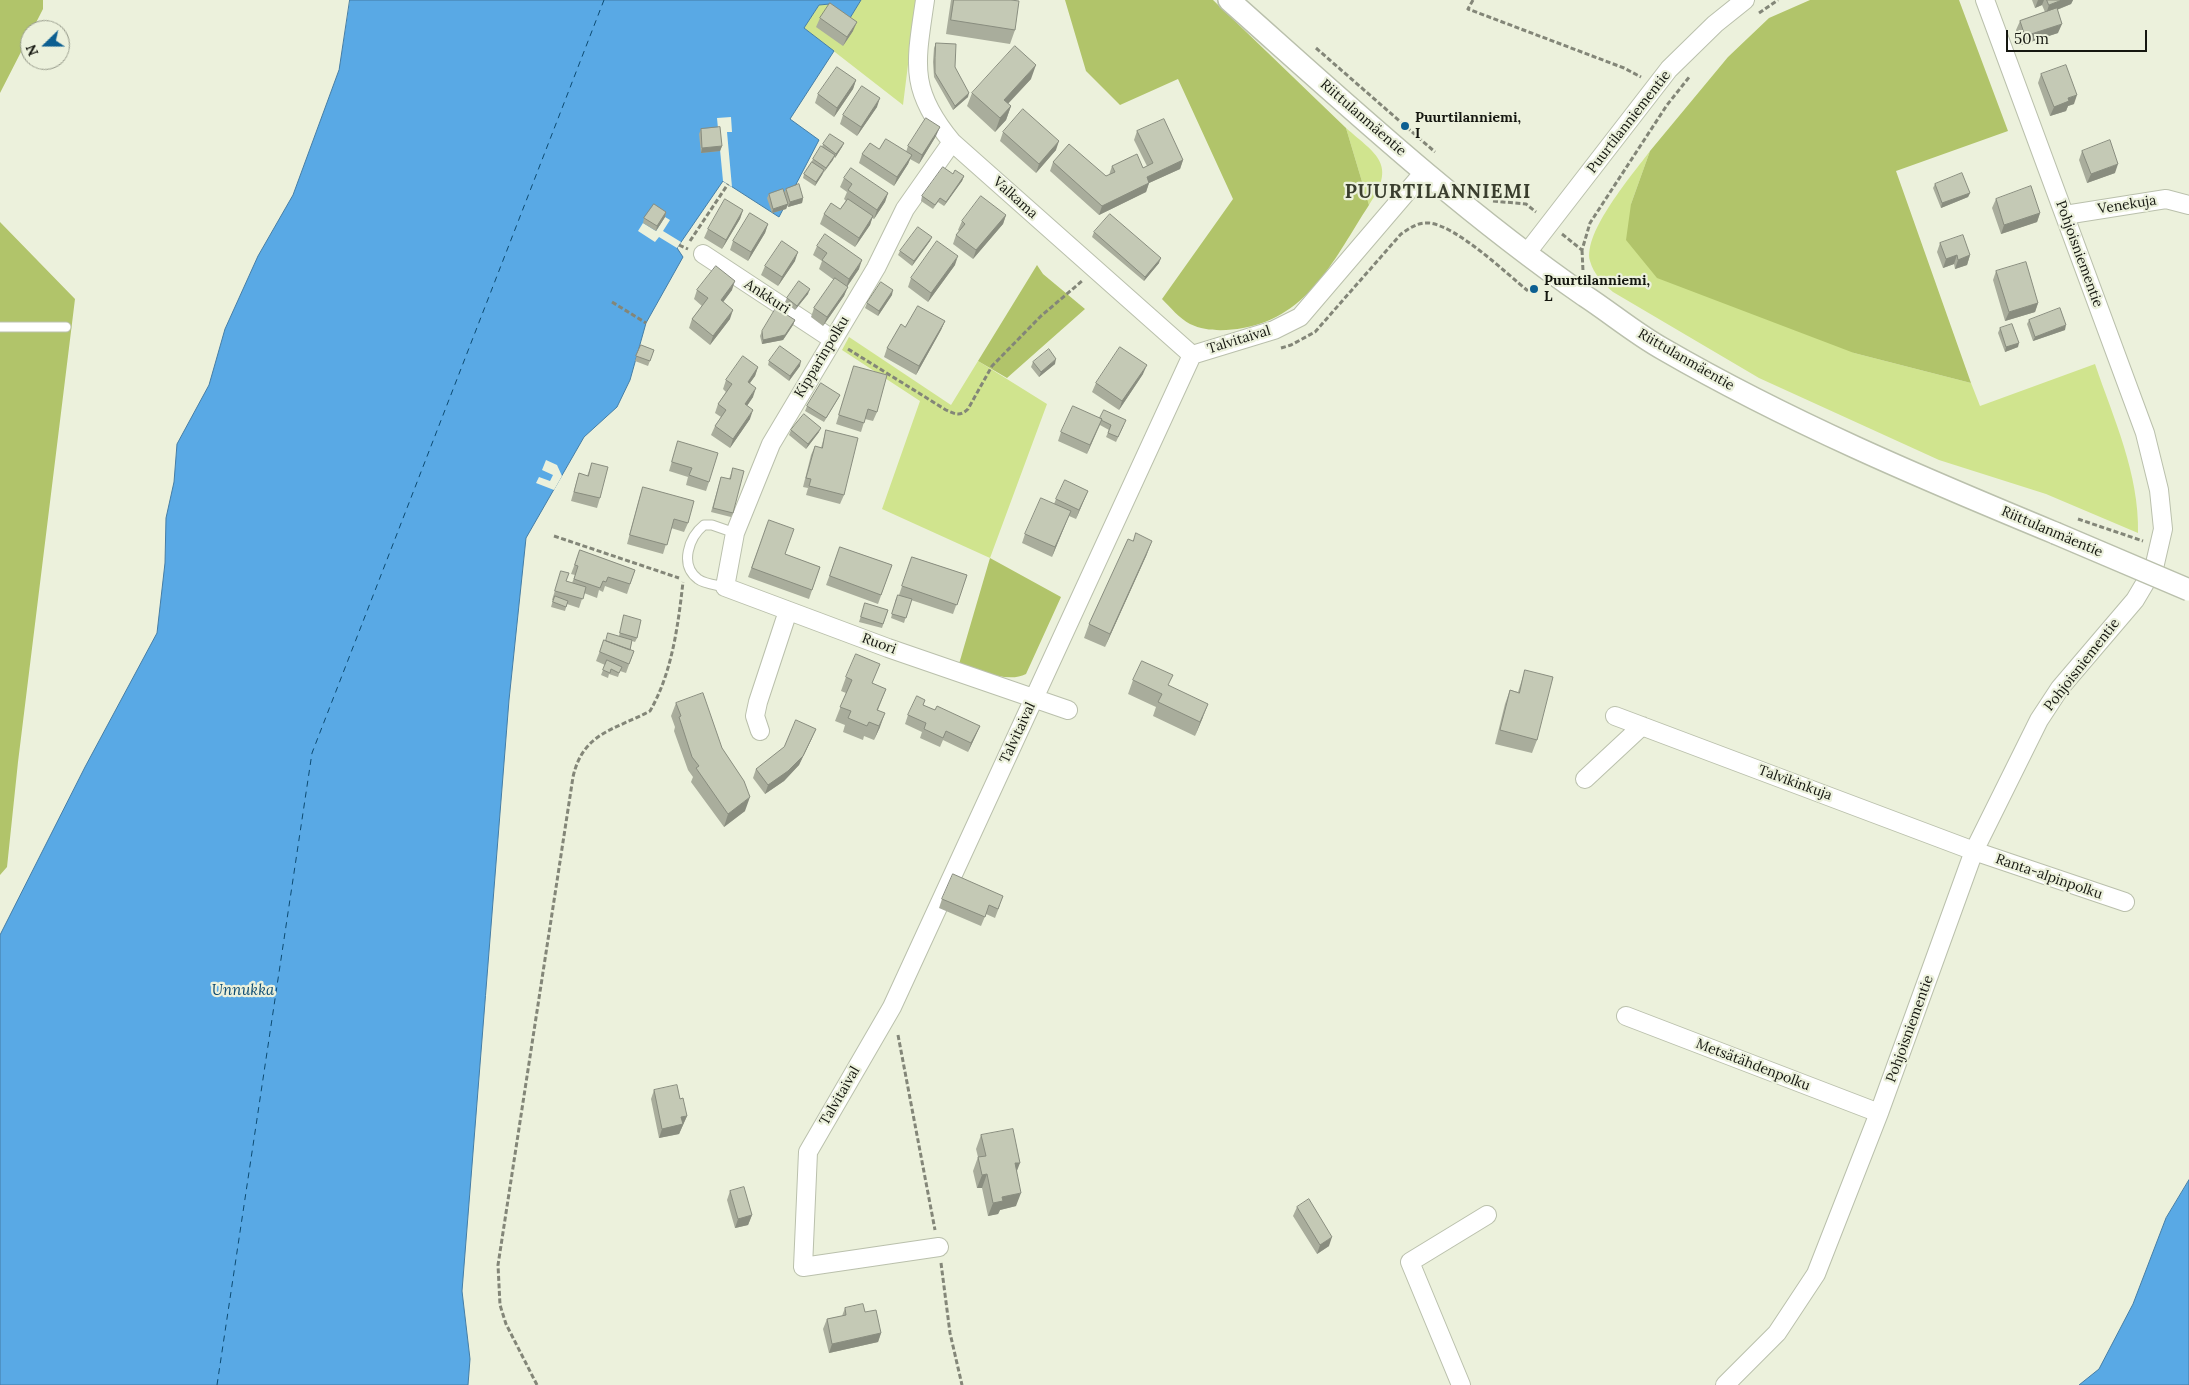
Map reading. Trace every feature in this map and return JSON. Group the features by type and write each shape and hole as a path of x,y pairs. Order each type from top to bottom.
{"street":[{"name":"Valkama","path":"925,0 916,56 918,82 926,104 937,123 952,142 1192,355"},
{"name":"Riittulanmäentie","path":"1229,0 1424,172 1526,254 1661,348 1780,413 1908,472 2189,590"},
{"name":"Puurtilanniementie","path":"1526,254 1669,69 1715,24 1745,0"},
{"name":"Pohjoisniementie","path":"1725,1385 1777,1334 1816,1274 1879,1113 1974,851 2039,720 2060,688 2134,600 2154,568 2163,529 2159,490 2145,433 1985,0"},
{"name":"Kipparinpolku","path":"724,587 735,533 771,444 876,268 905,209 952,142"},
{"name":"Talvitaival","path":"939,1247 803,1267 808,1152 892,1007 1192,355 1274,330 1300,317 1424,172"},
{"name":"Venekuja","path":"2065,215 2166,199 2189,205"},
{"name":"Ankkuri","path":"703,254 832,339"},
{"name":"Ruori","path":"724,587 1068,710"},
{"path":"760,732 755,716 758,702 788,611"},
{"name":"Talvikinkuja","path":"1615,716 1974,851"},
{"path":"1585,779 1642,726"},
{"name":"Ranta-alpinpolku","path":"1974,851 2125,902"},
{"name":"Metsätähdenpolku","path":"1626,1016 1879,1113"},
{"path":"1461,1385 1410,1262 1487,1215"}],"lane":[{"path":"0,327 66,327"},
{"path":"724,587 699,580 692,572 688,553 692,540 698,530 704,525 712,525 735,533"}],"path":[{"path":"1473,0 1468,9 1624,68 1657,86"},
{"path":"1315,47 1442,158"},
{"path":"685,248 728,184"},
{"path":"1274,350 1291,346 1315,332 1401,234 1415,225 1429,223 1459,236 1528,291 1534,289"},
{"path":"832,339 946,410 957,415 963,414 968,409 992,366 1041,316 1096,270"},
{"path":"612,302 646,323"},
{"path":"2077,519 2144,541"},
{"path":"2140,550 2145,532"},
{"path":"554,536 683,579 699,580"},
{"path":"537,1385 506,1324 500,1304 498,1265 573,777 577,759 589,743 604,733 650,711 665,675 678,626 683,579"},
{"path":"892,1007 939,1247 950,1333 961,1384"}],"green space":[{"path":"0,0 43,0 43,9 37,20 20,20 20,54 0,93"},
{"path":"861,0 916,0 903,105 804,28 819,5 830,4 850,18"},
{"path":"1065,0 1213,0 1346,128 1369,205 1332,264 1318,282 1303,298 1286,311 1266,321 1243,328 1210,330 1196,327 1186,322 1162,299 1233,199 1178,79 1120,105 1086,71"},
{"path":"1810,0 1959,0 2008,131 1896,171 1971,383 1854,353 1657,278 1626,240 1631,204 1650,151 1728,57 1769,18"},
{"path":"1346,128 1367,146 1380,161 1382,179 1369,205"},
{"path":"1650,151 1631,204 1854,353 1971,383 1980,406 2095,364 2130,468 2137,511 2138,533 2046,494 1939,460 1759,378 1613,292 1596,275 1590,261 1590,249 1601,220"},
{"path":"0,222 75,299 18,762 7,867 0,875"},
{"path":"1037,265 1043,274 1085,309 1007,378 978,361"},
{"path":"849,337 951,405 978,361 1047,404 990,558 882,509 920,401 842,350"},
{"path":"990,558 1061,597 1026,674 1018,677 1001,677 959,664"}],"water":[{"name":"Unnukka","path":"350,0 861,0 850,18 830,4 819,5 804,28 834,51 790,119 819,140 779,217 723,181 677,248 683,257 646,323 630,380 617,407 584,437 526,538 509,700 462,1291 470,1359 468,1385 0,1385 0,935 85,767 157,633 165,563 166,518 174,482 177,444 209,385 225,329 258,256 293,195 339,70"},
{"path":"2189,1180 2189,1385 2079,1385 2099,1369 2133,1304 2166,1218"}],"pier":[{"path":"731,117 732,132 727,132 732,187 723,181 717,118"},
{"path":"665,217 670,220 663,231 681,242 677,248 659,237 655,242 638,231 643,223 656,231"},
{"path":"546,460 557,465 562,476 554,490 536,483 539,477 550,481 553,475 542,470"}],"building":[{"path":"954,0 1019,1 1015,30 951,20"},
{"path":"2047,0 2062,0 2049,5"},
{"path":"830,3 857,22 847,37 820,18"},
{"path":"2057,8 2062,24 2025,36 2020,21"},
{"path":"936,43 956,44 955,67 969,93 955,106 935,73"},
{"path":"1015,46 1036,65 1004,100 1011,106 1000,118 972,93"},
{"path":"2066,65 2077,95 2068,98 2069,101 2054,107 2041,74"},
{"path":"837,67 856,80 837,108 818,94"},
{"path":"862,86 880,98 861,127 843,115"},
{"path":"1023,109 1059,141 1039,164 1003,132"},
{"path":"926,118 940,127 922,155 908,146"},
{"path":"1164,119 1183,160 1147,177 1149,183 1102,206 1053,162 1069,144 1106,176 1115,172 1112,166 1137,154 1143,168 1153,163 1137,131"},
{"path":"720,127 722,146 702,148 701,129"},
{"path":"830,134 844,143 836,154 823,144"},
{"path":"886,139 912,155 897,177 862,154 870,143 879,149"},
{"path":"2110,140 2118,164 2091,174 2082,151"},
{"path":"821,146 835,155 826,168 813,159"},
{"path":"812,162 824,170 816,182 804,174"},
{"path":"943,167 953,174 955,170 964,176 946,202 940,198 935,205 922,196"},
{"path":"851,168 888,193 877,210 848,190 852,184 844,178"},
{"path":"1962,173 1970,193 1942,203 1935,184"},
{"path":"799,184 803,198 790,202 786,189"},
{"path":"2031,186 2040,213 2004,225 1996,199"},
{"path":"783,189 788,204 773,209 769,194"},
{"path":"981,196 1006,215 976,250 956,235 965,224 962,221"},
{"path":"725,199 743,210 726,240 708,229"},
{"path":"848,199 873,216 859,238 824,214 831,203 840,209"},
{"path":"654,204 666,212 657,226 644,218"},
{"path":"750,213 768,224 751,252 733,241"},
{"path":"1110,214 1161,258 1145,277 1094,232"},
{"path":"918,227 932,237 914,261 900,251"},
{"path":"825,234 862,260 849,279 822,260 827,253 817,246"},
{"path":"1963,235 1970,255 1958,260 1957,255 1946,259 1940,243"},
{"path":"782,241 798,252 782,277 765,266"},
{"path":"937,241 958,256 931,293 911,278"},
{"path":"2026,262 2038,303 2009,312 1996,271"},
{"path":"716,266 735,281 721,300 733,310 713,336 692,319 708,298 697,290"},
{"path":"835,278 848,287 827,317 814,308"},
{"path":"799,281 810,289 797,306 787,298"},
{"path":"881,282 893,290 879,311 867,303"},
{"path":"918,306 945,321 919,366 887,348 901,324 905,327"},
{"path":"776,308 795,320 785,335 763,340 762,331"},
{"path":"2060,308 2066,325 2035,337 2029,320"},
{"path":"2012,324 2019,343 2006,347 2000,328"},
{"path":"641,345 654,350 650,361 636,356"},
{"path":"780,346 801,361 790,376 769,361"},
{"path":"1120,347 1147,365 1122,401 1096,383"},
{"path":"1049,349 1056,359 1041,372 1033,362"},
{"path":"743,356 758,367 748,382 756,388 745,404 753,410 733,439 715,426 726,410 718,404 732,384 726,380"},
{"path":"854,366 887,375 877,412 868,409 864,423 839,415"},
{"path":"821,383 840,395 826,418 807,406"},
{"path":"1073,406 1102,419 1090,445 1061,432"},
{"path":"1104,410 1126,420 1118,437 1108,433 1111,425 1101,420 1100,418"},
{"path":"804,414 821,428 808,444 791,430"},
{"path":"826,430 858,438 844,495 809,486 811,479 806,478 815,446 822,448"},
{"path":"678,441 718,453 709,482 689,475 692,468 672,462"},
{"path":"592,463 608,467 600,498 574,492 579,473 588,476"},
{"path":"733,468 744,471 733,513 713,508 721,477 730,479"},
{"path":"1065,480 1088,491 1079,510 1056,499"},
{"path":"643,487 694,501 688,523 674,519 667,545 630,535"},
{"path":"1041,498 1071,511 1055,547 1025,534"},
{"path":"769,520 794,529 785,554 820,567 812,590 752,568"},
{"path":"1136,533 1152,541 1110,634 1089,624 1128,539 1133,541"},
{"path":"840,547 892,565 881,595 830,576"},
{"path":"580,550 635,570 630,584 608,577 606,582 603,581 600,588 574,579 578,566 575,565"},
{"path":"912,557 967,575 957,605 902,586"},
{"path":"561,571 569,573 566,581 586,587 583,599 555,591"},
{"path":"898,595 912,599 906,618 892,614"},
{"path":"555,596 568,601 566,607 553,602"},
{"path":"865,603 888,610 883,624 861,617"},
{"path":"624,615 641,620 637,638 620,633"},
{"path":"608,633 632,640 630,650 606,641"},
{"path":"604,640 634,651 629,664 600,652"},
{"path":"856,654 880,664 872,683 886,689 877,710 885,713 879,726 869,722 867,726 848,718 851,711 840,707 852,680 846,677"},
{"path":"607,660 622,667 619,673 611,669 610,673 603,670"},
{"path":"1142,661 1173,675 1168,685 1208,704 1200,722 1158,702 1162,694 1133,680"},
{"path":"1525,670 1553,677 1537,740 1500,730 1510,690 1519,693"},
{"path":"703,693 722,748 744,781 750,797 728,814 696,768 699,766 692,757 676,703"},
{"path":"917,696 925,700 923,705 935,710 937,706 980,726 971,743 946,731 943,738 924,729 926,723 908,715"},
{"path":"796,720 816,729 803,756 788,771 768,785 756,769 784,747"},
{"path":"953,874 1003,896 998,909 989,905 985,917 942,899"},
{"path":"677,1085 680,1099 683,1098 687,1116 681,1117 683,1124 662,1129 654,1090"},
{"path":"1013,1129 1020,1163 1015,1163 1021,1193 1002,1197 1003,1201 993,1203 987,1174 982,1175 978,1157 986,1156 981,1135"},
{"path":"744,1187 752,1215 738,1219 730,1191"},
{"path":"1309,1199 1332,1237 1320,1245 1297,1207"},
{"path":"863,1304 865,1312 876,1310 881,1333 832,1344 827,1319 846,1315 845,1308"}],"ferry route":[{"path":"217,1385 312,753 604,0"}],"place":[{"name":"Puurtilanniemi, I","path":"1405,126"},
{"name":"Puurtilanniemi, L","path":"1534,289"}],"district":[{"name":"PUURTILANNIEMI","path":"1438,193"}]}
